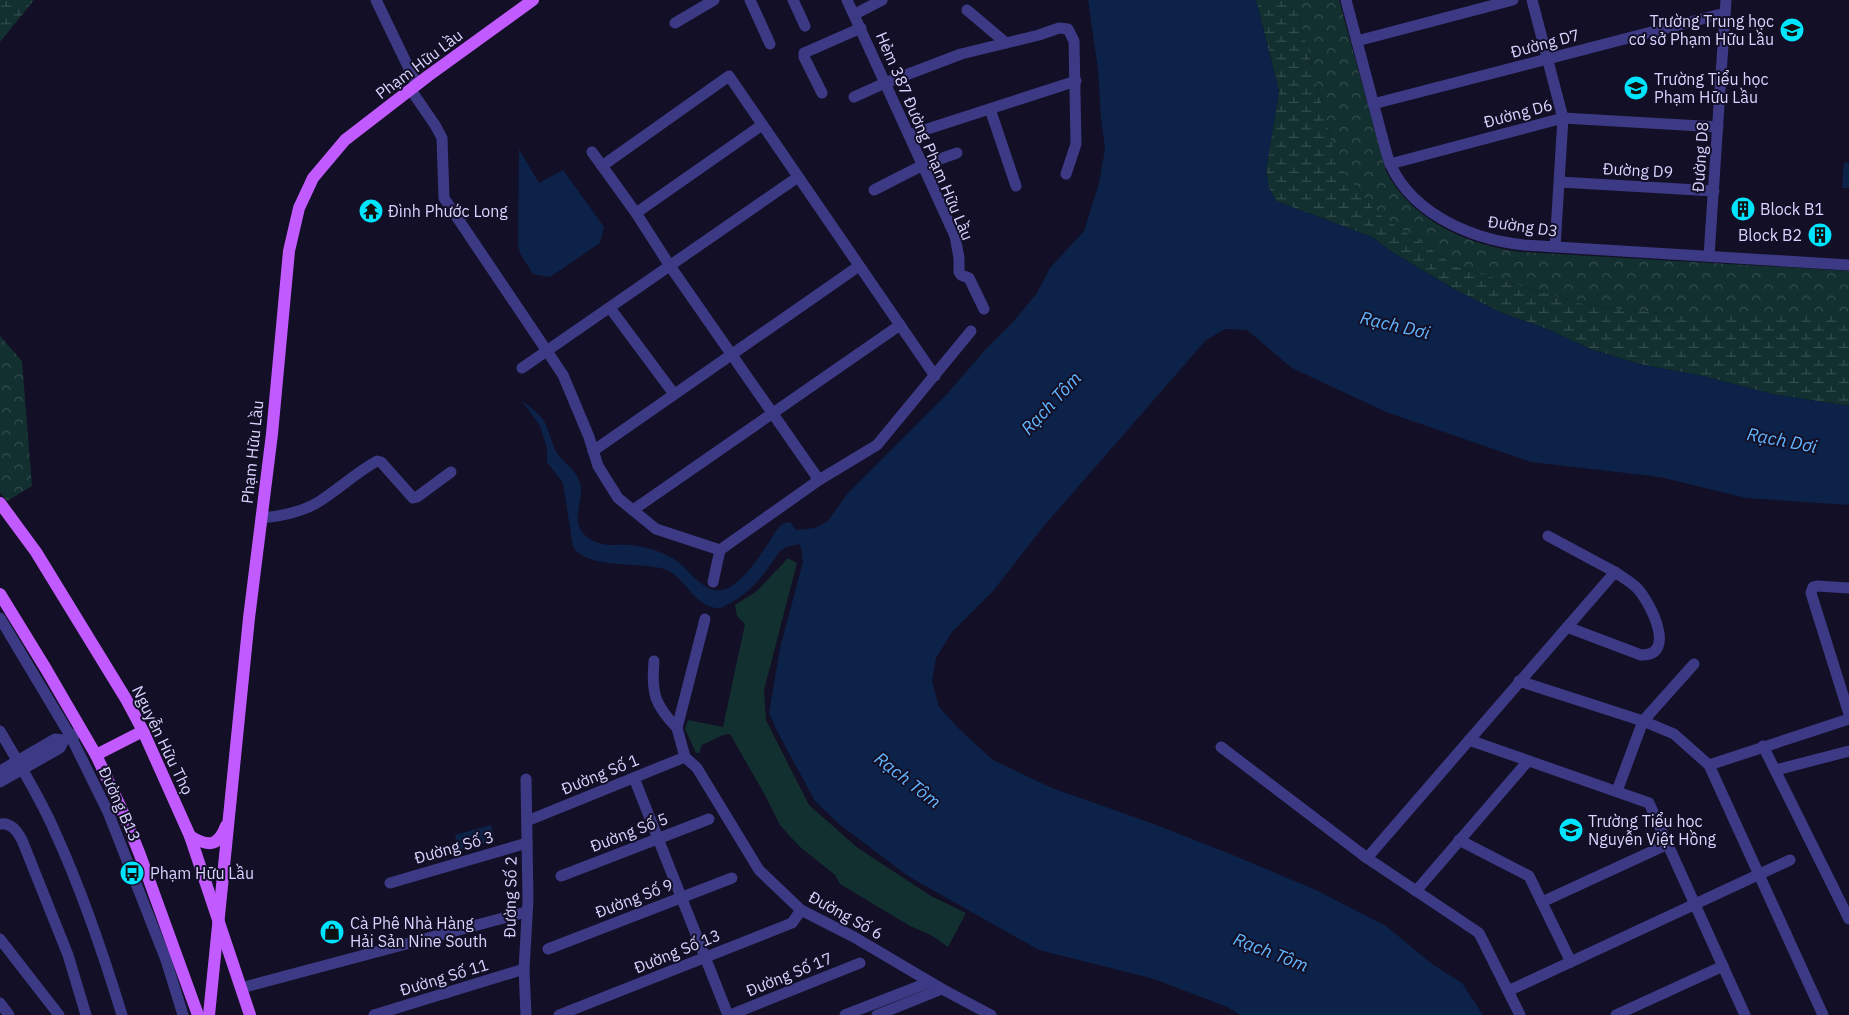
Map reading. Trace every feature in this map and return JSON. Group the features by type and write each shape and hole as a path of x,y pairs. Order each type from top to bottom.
{"main road":[{"name":"Phạm Hữu Lầu","path":"209,1015 249,618 272,434 289,251 299,208 313,178 345,140 533,0"},
{"name":"Nguyễn Hữu Thọ","path":"0,503 36,552 126,699 143,732 190,836 250,1015"},
{"path":"0,594 22,629 72,736 96,755 140,855 198,1015"},
{"path":"96,755 143,732"},
{"path":"190,836 206,844 215,843 222,837 229,818"}],"street":[{"path":"376,0 414,87 442,138 444,198 563,375 589,438 598,466 618,498 656,528 720,550"},
{"path":"675,23 714,0"},
{"path":"750,0 770,44"},
{"path":"793,0 805,26"},
{"name":"Hẻm 387 Đường Phạm Hữu Lầu","path":"847,0 954,236 959,258 958,272 969,278 984,309"},
{"path":"854,14 882,0"},
{"name":"Đường D3","path":"1346,0 1390,164 1401,184 1415,198 1432,212 1452,224 1475,235 1492,240 1524,245 1849,265"},
{"path":"1357,42 1513,0"},
{"path":"1532,0 1563,118 1555,247"},
{"name":"Đường D8","path":"1709,256 1726,0"},
{"path":"967,10 1006,43"},
{"name":"Đường D7","path":"1373,104 1726,13"},
{"path":"822,93 804,57 804,53 861,28"},
{"path":"854,97 961,54 1059,28 1068,29 1074,41 1076,144 1066,174"},
{"path":"602,166 729,76 935,376"},
{"path":"909,135 1076,81"},
{"path":"990,109 1016,186"},
{"name":"Đường D6","path":"1390,164 1563,118 1718,127"},
{"path":"636,213 762,125"},
{"path":"592,152 819,480"},
{"path":"874,190 922,165 957,153"},
{"path":"522,368 798,177"},
{"name":"Đường D9","path":"1560,182 1714,191"},
{"path":"593,452 859,266"},
{"path":"610,308 674,394"},
{"path":"633,510 900,325"},
{"path":"713,582 720,550 819,480 878,445 971,331"},
{"path":"262,518 302,510 319,502 377,461 413,498 417,498 450,472"},
{"path":"1548,536 1615,572 1636,587 1644,596 1660,634 1660,643 1658,650 1652,654 1641,655 1567,627"},
{"path":"1368,858 1615,572"},
{"path":"1849,588 1817,586 1813,587 1811,593 1849,714"},
{"name":"Đường B13","path":"0,618 72,736 108,812 166,960 183,1015"},
{"path":"677,728 705,619"},
{"path":"654,661 652,680 655,698 662,713 677,728 685,757"},
{"path":"1617,792 1643,721 1694,664"},
{"path":"1520,681 1643,721 1674,734 1709,765 1823,1015"},
{"path":"1709,765 1849,719"},
{"path":"0,731 55,830 101,949 122,1015"},
{"path":"0,782 56,739 72,736"},
{"path":"1469,740 1649,803 1745,1015"},
{"path":"1763,746 1849,919"},
{"path":"1221,747 1368,858 1479,933 1520,1015"},
{"path":"1776,770 1849,751"},
{"name":"Đường Số 1","path":"527,822 685,757"},
{"name":"Đường Số 6","path":"685,757 697,768 759,870 801,910 991,1015"},
{"path":"1416,891 1528,761"},
{"path":"0,771 20,766"},
{"path":"634,778 729,1015"},
{"name":"Đường Số 2","path":"526,779 527,843 524,969 526,1015"},
{"name":"Đường Số 5","path":"561,876 709,819"},
{"path":"0,824 5,823 12,826 22,840 68,955 86,1015"},
{"path":"1459,840 1529,876 1571,962"},
{"name":"Đường Số 3","path":"390,883 527,843"},
{"path":"1542,902 1668,844"},
{"path":"1508,991 1790,860"},
{"name":"Đường Số 9","path":"548,950 732,878"},
{"name":"Đường Số 13","path":"559,1015 792,923 801,910"},
{"path":"241,988 526,912"},
{"path":"0,939 59,1015"},
{"name":"Đường Số 17","path":"729,1015 860,963"},
{"path":"1616,1015 1723,966"},
{"name":"Đường Số 11","path":"374,1015 524,969"},
{"path":"845,1015 930,982"},
{"path":"877,1015 942,989"},
{"path":"0,1002 10,1015"}],"green space":[{"path":"0,0 34,0 0,42"},
{"path":"1256,0 1295,0 1337,163 1377,213 1457,267 1589,306 1683,315 1849,315 1849,406 1772,394 1703,376 1639,364 1590,349 1547,329 1502,313 1454,289 1392,252 1372,237 1276,201 1269,188 1266,170 1279,91"},
{"path":"1295,0 1339,0 1386,171 1397,189 1410,204 1444,228 1482,244 1522,252 1849,271 1849,315 1683,315 1589,306 1457,267 1377,213 1337,163"},
{"path":"0,336 22,361 32,486 7,501 0,493"},
{"path":"788,558 797,563 764,690 766,720 809,805 858,848 931,896 966,913 948,947 931,935 910,926 840,884 835,875 799,846 780,825 730,734 723,735 702,745 699,753 696,753 685,729 688,720 723,727 745,624 737,616 735,605 757,591"}],"water":[{"path":"1088,0 1256,0 1279,91 1266,170 1269,188 1276,201 1372,237 1392,252 1454,289 1502,313 1547,329 1590,349 1639,364 1703,376 1772,394 1849,406 1849,505 1746,498 1660,477 1531,462 1386,412 1292,368 1247,330 1225,329 1206,340 1043,527 993,591 952,632 936,658 932,681 939,707 960,730 993,760 1052,788 1151,823 1316,890 1386,926 1432,964 1462,983 1483,1015 1240,1015 1227,1007 1154,979 1039,950 908,876 839,824 815,801 769,713 780,648 803,562 799,544 786,547 780,551 753,587 739,598 720,608 711,607 703,603 678,578 664,569 602,562 580,554 573,547 563,483 547,462 547,448 540,426 522,401 542,418 557,453 573,471 580,483 578,518 581,531 587,537 597,543 631,545 664,554 680,563 702,585 709,588 723,590 741,579 782,524 790,522 796,530 815,528 827,522 848,493 948,393 985,350 1013,322 1037,293 1050,268 1084,231 1099,183 1105,149 1098,69"},
{"path":"519,149 539,183 563,170 604,227 600,243 550,277 533,274 520,253 518,245"},
{"path":"1844,162 1849,163 1849,188 1842,188"},
{"path":"491,825 495,840 459,850 455,835"}],"place":[{"name":"Trường Trung học cơ sở Phạm Hữu Lầu","path":"1792,30"},
{"name":"Trường Tiểu học Phạm Hữu Lầu","path":"1636,88"},
{"name":"Block B1","path":"1743,209"},
{"name":"Đình Phước Long","path":"371,211"},
{"name":"Block B2","path":"1820,235"},
{"name":"Trường Tiểu học Nguyễn Việt Hồng","path":"1571,830"},
{"name":"Phạm Hữu Lầu","path":"132,873"},
{"name":"Cà Phê Nhà Hàng Hải Sản Nine South","path":"332,932"}],"water label":[{"name":"Rạch Dơi","path":"1395,325"},
{"name":"Rạch Tôm","path":"1051,403"},
{"name":"Rạch Dơi","path":"1782,440"},
{"name":"Rạch Tôm","path":"908,780"},
{"name":"Rạch Tôm","path":"1271,952"}]}
